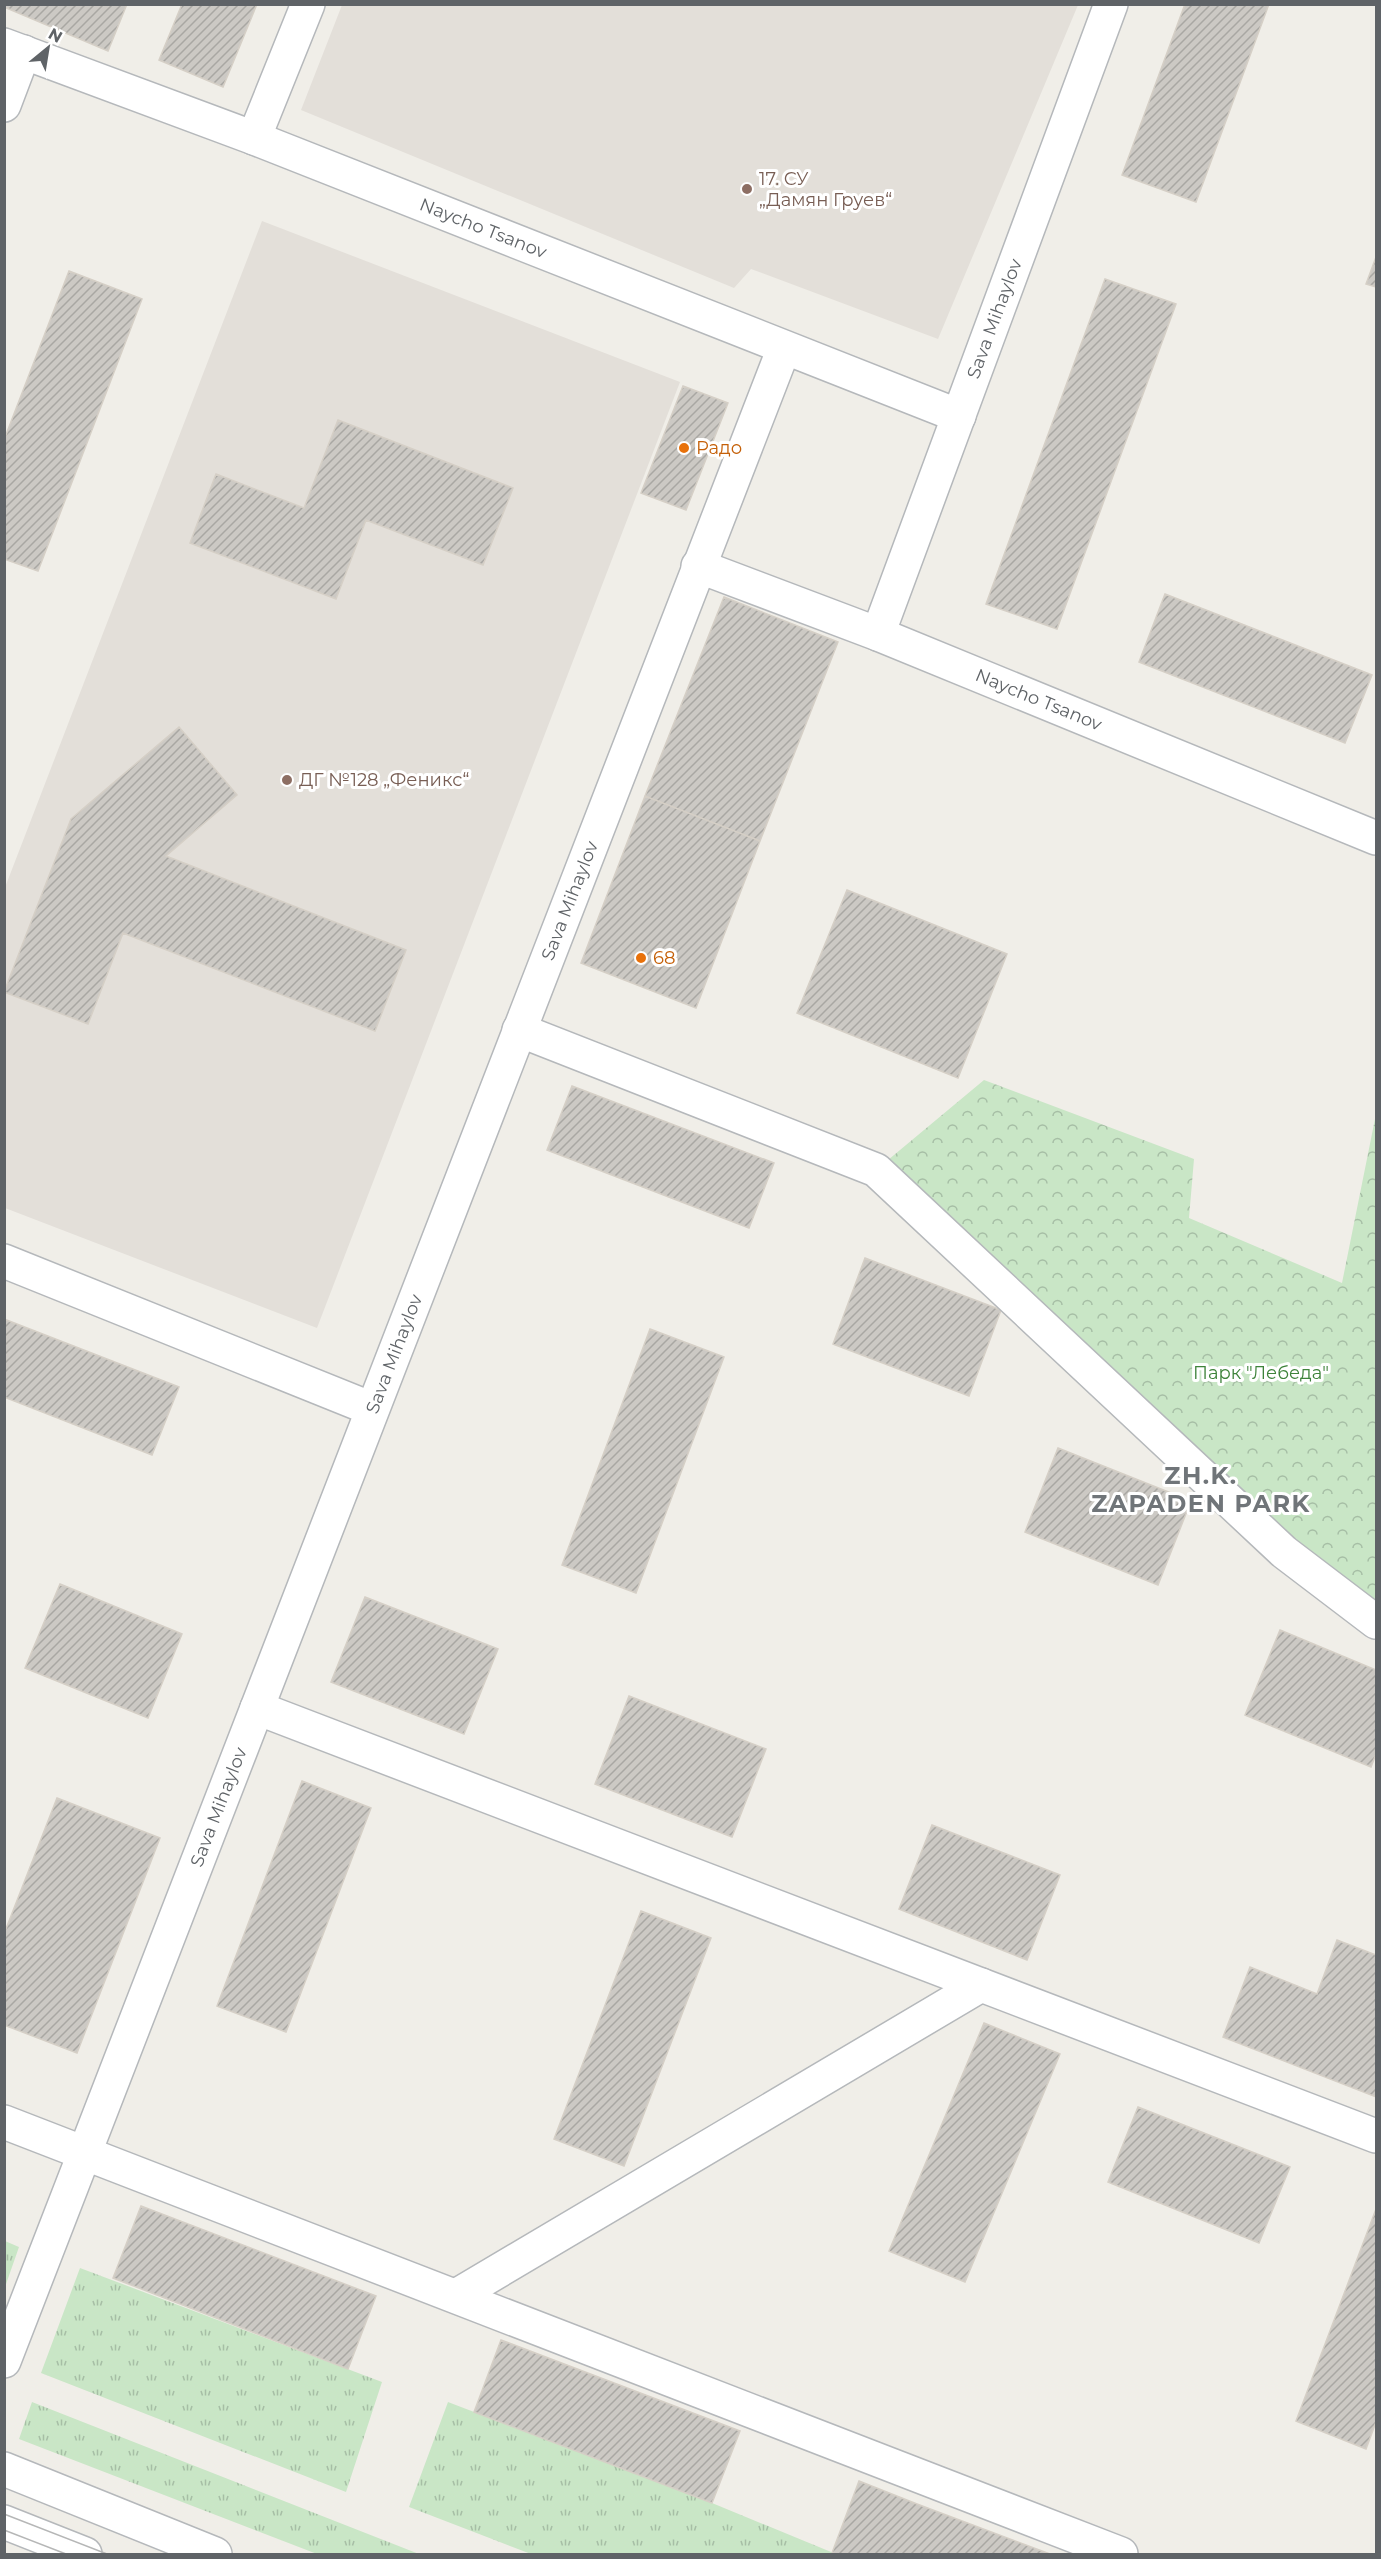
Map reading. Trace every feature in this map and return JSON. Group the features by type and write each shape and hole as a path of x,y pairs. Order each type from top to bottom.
{"street":[{"path":"254,138 309,4"},
{"name":"Sava Mihaylov","path":"878,634 1111,4"},
{"path":"4,105 14,49"},
{"name":"Naycho Tsanov","path":"14,49 254,138 959,416"},
{"name":"Sava Mihaylov","path":"4,2361 784,348"},
{"name":"Naycho Tsanov","path":"698,566 878,634 1377,838"},
{"path":"519,1030 876,1170 1284,1552 1377,1622"},
{"path":"4,1261 372,1408"},
{"path":"257,1708 1377,2136"},
{"path":"456,2296 981,1985"},
{"path":"4,2122 1121,2554"},
{"path":"4,2469 215,2554"},
{"path":"4,2522 85,2554"}],"shaded area":[{"name":"17. СУ „Дамян Груев“","path":"342,4 1078,5 938,339 751,269 734,288 301,110"},
{"name":"ДГ №128 „Феникс“","path":"262,221 680,382 317,1328 5,1208 4,890"}],"green space":[{"name":"Парк \"Лебеда\"","path":"984,1080 1194,1159 1189,1218 1342,1283 1376,1114 1376,1622 876,1170"},
{"path":"5,2241 19,2247 5,2287"},
{"path":"80,2268 382,2382 346,2492 41,2373"},
{"path":"32,2402 419,2554 317,2554 19,2439"},
{"path":"448,2402 712,2503 836,2554 531,2554 409,2507"}],"building":[{"path":"4,4 127,4 108,51 4,7"},
{"path":"182,4 257,4 223,87 159,60"},
{"path":"1185,4 1269,4 1196,202 1122,175"},
{"path":"1376,257 1376,287 1366,284"},
{"path":"69,271 142,299 38,571 4,559 4,440"},
{"path":"1105,279 1176,304 1057,629 986,604"},
{"name":"Радо","path":"683,386 728,403 686,510 641,493"},
{"path":"338,420 513,488 483,565 366,520 336,599 190,543 216,474 304,508"},
{"path":"1165,594 1372,675 1345,743 1139,662"},
{"path":"724,597 838,642 760,841 645,796"},
{"path":"179,727 237,795 166,856 406,950 375,1031 123,933 88,1024 4,992 71,819"},
{"path":"645,796 760,841 696,1008 581,963"},
{"path":"847,890 1007,954 958,1078 797,1013"},
{"path":"572,1086 774,1163 749,1228 547,1150"},
{"path":"865,1258 1001,1310 969,1396 833,1344"},
{"path":"4,1319 179,1387 152,1455 4,1397"},
{"path":"650,1329 724,1357 636,1593 562,1565"},
{"path":"1058,1448 1191,1501 1158,1585 1025,1532"},
{"path":"60,1584 182,1634 148,1718 25,1668"},
{"path":"365,1597 498,1649 464,1734 331,1682"},
{"path":"1280,1630 1376,1670 1376,1754 1371,1767 1245,1715"},
{"path":"629,1696 766,1749 732,1837 595,1784"},
{"path":"302,1781 371,1808 286,2032 217,2006"},
{"path":"57,1798 160,1838 77,2053 4,2025 4,1934"},
{"path":"932,1825 1060,1875 1027,1960 899,1909"},
{"path":"641,1911 711,1938 624,2166 554,2139"},
{"path":"1337,1940 1376,1955 1376,2097 1223,2037 1250,1967 1317,1994"},
{"path":"984,2023 1060,2054 965,2282 889,2251"},
{"path":"1138,2107 1290,2167 1259,2243 1108,2182"},
{"path":"141,2206 376,2296 348,2369 113,2278"},
{"path":"1376,2209 1376,2422 1366,2449 1296,2421"},
{"path":"501,2340 740,2431 712,2503 474,2412"},
{"path":"859,2481 917,2504 1050,2554 832,2553"}],"tram line":[{"path":"4,2514 107,2554"},
{"path":"4,2530 66,2554"}],"place":[{"name":"17. СУ „Дамян Груев“","path":"747,189"},
{"name":"Радо","path":"684,448"},
{"name":"ДГ №128 „Феникс“","path":"287,780"},
{"name":"68","path":"641,958"}],"district":[{"name":"ZH.K. ZAPADEN PARK","path":"1201,1490"}]}
